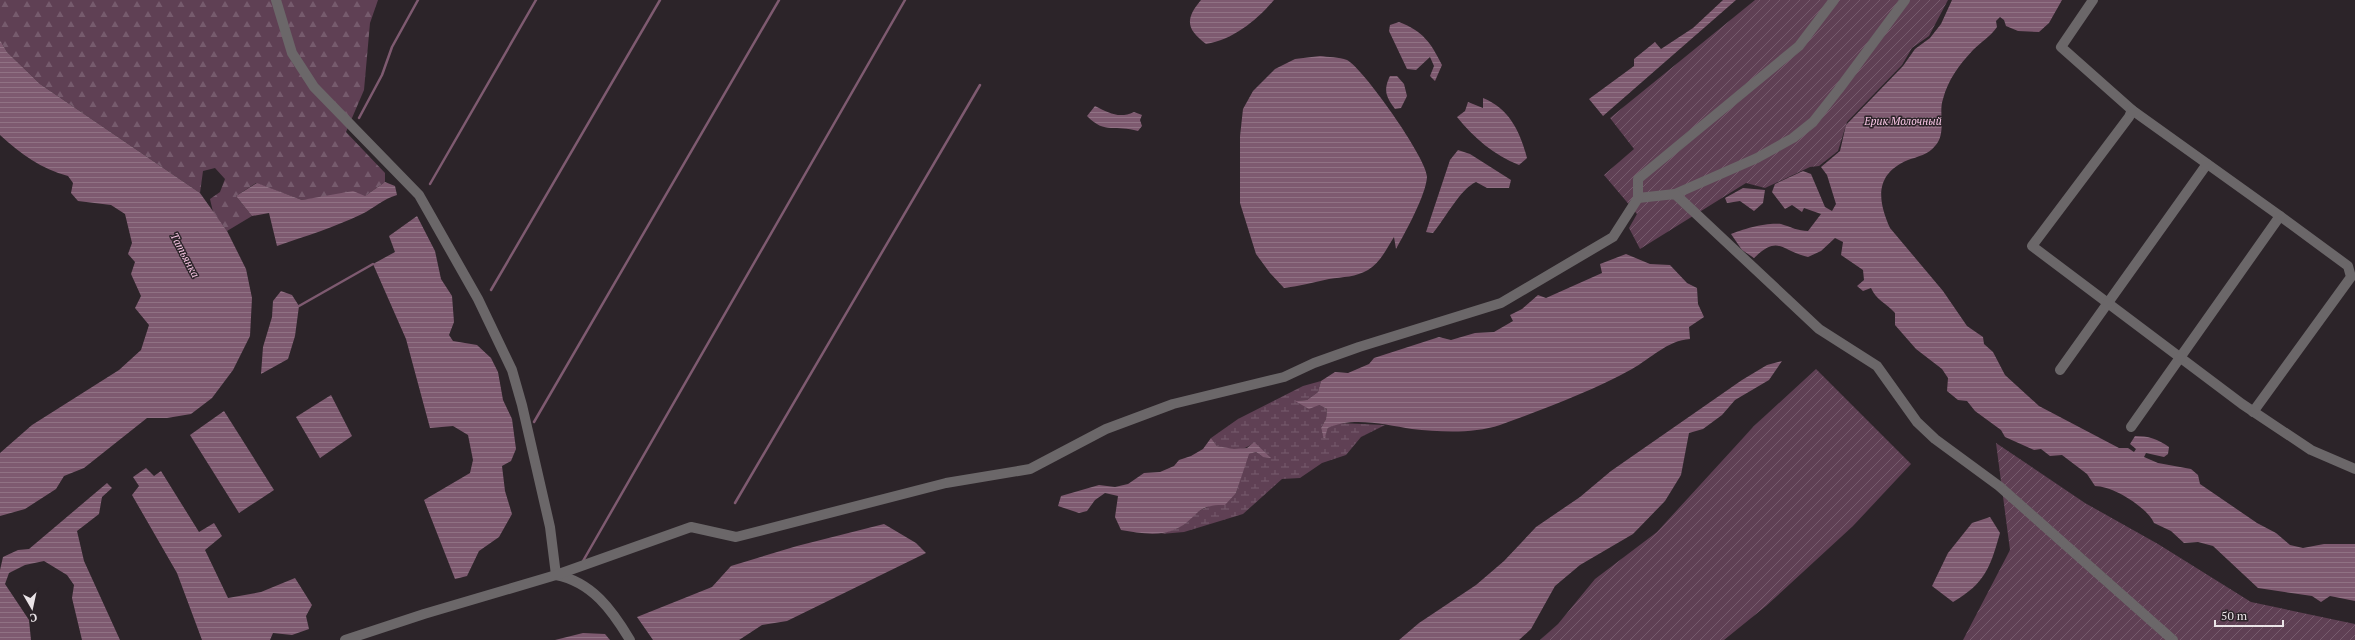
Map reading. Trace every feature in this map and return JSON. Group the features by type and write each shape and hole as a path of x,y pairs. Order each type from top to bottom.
{"street":[{"path":"276,0 292,53 314,87 419,195 478,300 512,370 522,405 550,527 556,575"},
{"path":"345,640 424,614 556,575 692,527 736,536 946,483 1030,469 1106,429 1173,404 1284,377 1314,363 1359,347 1501,303 1613,237 1638,198 1638,178 1799,46 1834,0"},
{"path":"1638,198 1675,194 1757,158 1798,134 1813,122 1839,90 1905,0"},
{"path":"2093,0 2061,47 2132,110 2348,266 2351,277 2253,412"},
{"path":"2132,110 2129,117 2032,246 2253,412 2311,450 2355,469"},
{"path":"2060,370 2109,304 2208,164"},
{"path":"1675,194 1819,329 1877,366 1917,422 1935,439 1999,486 2173,640"},
{"path":"2131,427 2280,216"},
{"path":"556,575 569,578 592,590 614,614 630,640"}],"green space":[{"path":"0,0 378,0 370,23 364,90 346,132 385,173 385,182 365,196 327,197 302,200 256,183 236,196 252,216 227,231 213,212 210,199 220,192 225,179 215,168 203,171 200,193 40,84 7,52 0,40"},
{"path":"1755,0 1948,0 1929,36 1912,48 1902,65 1847,122 1838,151 1819,166 1810,167 1765,188 1746,183 1640,249 1629,228 1637,214 1604,175 1634,149 1610,118"},
{"path":"1816,369 1911,464 1853,526 1766,606 1724,640 1540,640 1558,624 1595,579 1657,532 1754,426"},
{"path":"1321,381 1318,392 1307,400 1296,401 1319,405 1327,409 1326,419 1321,428 1324,439 1328,428 1338,423 1385,425 1361,437 1346,455 1322,463 1300,478 1282,479 1243,514 1184,532 1161,534 1178,528 1193,514 1236,493 1248,454 1256,452 1263,457 1254,442 1245,448 1232,449 1217,446 1211,438 1238,419 1303,386"},
{"path":"1996,443 2085,503 2158,544 2251,602 2355,624 2355,640 1963,640 2010,550"}],"water":[{"path":"1201,0 1274,0 1252,22 1235,34 1216,42 1206,44 1199,39 1191,28 1190,24 1192,13"},
{"path":"1723,0 1736,0 1603,116 1589,99 1634,66 1634,59 1655,42 1661,49 1693,28"},
{"name":"Ерик Молочный","path":"1952,0 2062,0 2049,23 2039,32 2018,31 2006,26 2004,20 2000,17 1996,21 1997,27 1994,31 1963,61 1951,79 1945,92 1941,110 1941,135 1939,141 1926,153 1897,166 1889,172 1884,180 1881,197 1890,228 1943,291 1967,326 1983,337 1984,344 1993,352 2005,375 2039,406 2119,448 2128,448 2134,452 2136,449 2130,444 2135,436 2149,437 2161,442 2169,447 2168,454 2164,457 2146,453 2144,457 2158,463 2191,469 2198,475 2200,484 2257,523 2276,533 2290,545 2303,548 2324,544 2355,544 2355,601 2330,596 2321,602 2312,596 2258,588 2213,546 2198,542 2184,543 2171,531 2154,523 2144,510 2129,498 2120,493 2095,486 2087,474 2062,455 2050,456 2041,449 2034,450 2005,437 2001,430 1975,411 1967,401 1958,400 1947,391 1948,378 1942,369 1916,349 1895,325 1895,313 1878,299 1871,288 1863,291 1857,286 1864,280 1863,270 1841,255 1843,242 1835,238 1821,251 1808,257 1780,246 1775,246 1769,247 1762,251 1754,258 1742,250 1731,234 1755,226 1769,224 1781,224 1794,229 1808,231 1821,214 1804,208 1802,212 1792,205 1785,209 1772,192 1775,184 1803,171 1811,174 1825,207 1832,211 1836,204 1827,175 1821,167 1840,151 1846,125 1903,66 1915,49 1930,38 1941,24"},
{"path":"1399,22 1414,29 1430,44 1434,50 1442,65 1435,81 1430,76 1434,66 1430,57 1416,70 1407,69 1389,31 1390,25"},
{"name":"Татьянка","path":"0,40 7,52 40,84 200,193 227,231 246,269 252,298 250,336 233,370 212,398 191,414 167,418 147,418 84,468 64,476 56,489 25,509 0,516 0,453 32,425 119,370 141,350 149,325 135,308 141,296 131,274 135,262 128,254 132,243 125,214 111,205 78,201 71,193 73,183 68,176 40,165 0,135"},
{"path":"1320,56 1347,60 1380,96 1425,167 1427,177 1426,185 1410,224 1396,249 1394,237 1380,259 1368,270 1359,274 1284,288 1270,273 1256,254 1240,203 1240,136 1243,109 1253,91 1275,69 1295,59"},
{"path":"1390,76 1397,76 1404,84 1407,96 1401,108 1395,109 1389,101 1386,93"},
{"path":"1483,98 1500,108 1507,115 1517,130 1527,158 1519,165 1501,156 1485,145 1470,132 1457,117 1465,111 1468,102 1483,108"},
{"path":"1095,106 1119,115 1134,112 1142,115 1140,120 1142,126 1138,131 1099,125 1087,116"},
{"path":"1458,150 1470,154 1511,180 1509,188 1487,188 1476,182 1464,191 1433,233 1426,232 1450,160"},
{"path":"385,182 395,186 397,195 352,219 277,246 269,213 252,216 236,196 257,183 302,200 353,191 365,196"},
{"path":"1743,188 1765,190 1763,203 1754,211 1740,201 1727,203 1725,198"},
{"path":"417,216 435,251 441,279 452,296 454,322 449,335 453,341 477,345 491,358 498,372 503,400 512,419 516,449 511,461 502,466 505,491 512,514 499,537 479,551 467,576 455,579 424,500 470,473 473,460 468,435 453,426 430,428 406,339 373,264 395,252 389,236"},
{"path":"1626,254 1650,264 1670,265 1687,283 1697,288 1698,304 1704,317 1689,327 1690,339 1682,340 1667,346 1632,369 1583,393 1500,425 1479,430 1434,431 1370,422 1359,422 1338,424 1328,428 1324,440 1321,428 1326,419 1327,409 1319,405 1309,409 1295,401 1307,400 1318,392 1321,381 1335,372 1348,373 1369,364 1374,358 1439,337 1451,340 1475,333 1494,332 1513,321 1510,315 1522,309 1538,295 1546,298 1602,273 1600,264"},
{"path":"281,291 292,295 299,306 295,336 288,359 261,374 263,347 272,317 273,301"},
{"path":"1782,361 1769,380 1735,400 1722,415 1703,429 1689,433 1681,475 1665,501 1633,534 1580,565 1555,586 1531,629 1519,640 1399,640 1419,623 1476,585 1504,561 1536,527 1580,497 1611,471 1742,380 1767,365"},
{"path":"331,395 352,436 320,458 296,417"},
{"path":"224,411 274,490 239,513 190,435"},
{"path":"1211,438 1217,446 1234,449 1247,448 1254,442 1271,458 1263,457 1256,452 1249,454 1236,493 1225,505 1207,507 1176,529 1156,534 1121,530 1115,517 1118,496 1105,493 1095,500 1087,511 1079,513 1058,506 1061,496 1099,485 1115,487 1128,484 1144,473 1160,472 1174,466 1179,460 1191,456 1203,449"},
{"path":"146,468 154,476 161,471 199,532 214,523 222,536 205,550 228,598 261,592 295,578 312,605 306,616 309,629 292,635 273,633 270,640 202,640 177,573 132,495 139,486 133,477"},
{"path":"107,483 112,488 102,497 99,514 77,531 84,561 120,640 82,640 72,598 74,585 67,575 44,561 25,565 9,573 5,584 29,620 31,640 0,640 0,570 3,557 18,550 29,549"},
{"path":"1990,517 2000,533 1993,556 1985,574 1979,581 1964,595 1953,602 1932,586 1948,553 1972,523"},
{"path":"884,524 916,543 926,553 787,621 762,625 739,640 653,640 637,617 712,587 731,566 797,546"},
{"path":"583,633 605,634 610,640 555,640"}],"waterway":[{"path":"359,118 382,75 392,47 418,0"},
{"path":"430,184 536,0"},
{"path":"491,290 660,0"},
{"path":"534,422 779,0"},
{"path":"583,561 905,0"},
{"path":"735,503 980,85"},
{"path":"299,306 373,264"}]}
